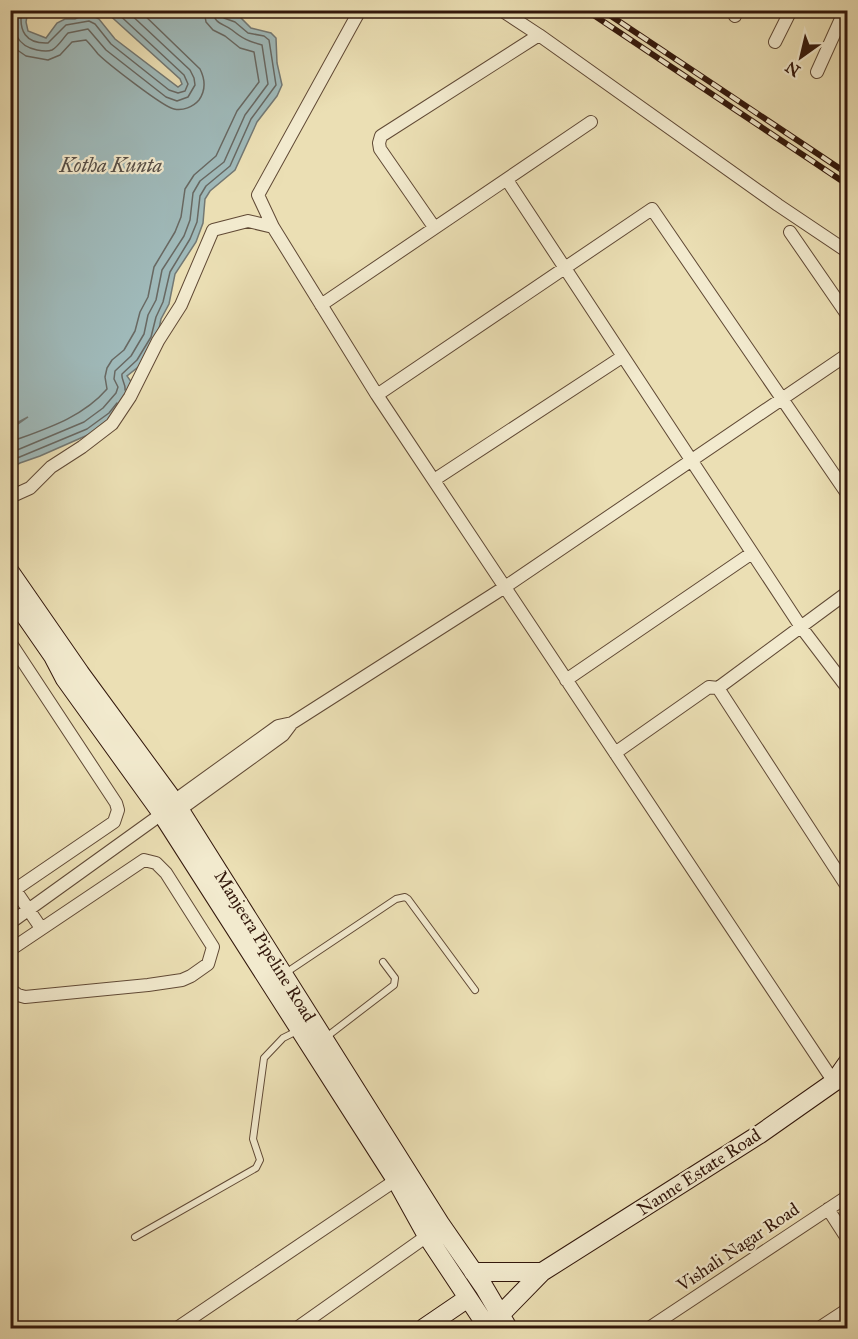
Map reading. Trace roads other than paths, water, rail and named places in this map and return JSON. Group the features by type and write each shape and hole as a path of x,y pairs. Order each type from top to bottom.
{"main road":[{"name":"Manjeera Pipeline Road","path":"10,572 59,653 65,679 167,812 284,975 324,1039 427,1236 488,1329"},
{"name":"Manjeera Pipeline Road","path":"11,597 59,653"},
{"name":"Manjeera Pipeline Road","path":"167,812 299,1029 359,1108 441,1225 504,1322"},
{"name":"Nanne Estate Road","path":"504,1322 542,1272 760,1134 834,1082 848,1062"},
{"path":"473,1272 542,1272"},
{"path":"424,1329 468,1298"}],"street":[{"path":"360,10 258,195 273,227 377,395 834,1082"},
{"path":"501,10 539,34 778,205 848,252"},
{"path":"775,42 791,10"},
{"path":"817,72 844,10"},
{"path":"434,227 381,149 379,142 381,136 539,34"},
{"path":"321,304 591,122"},
{"path":"507,180 801,627 848,689"},
{"path":"377,395 652,208 848,495"},
{"path":"10,497 30,488 51,467 112,424 130,397 158,341 181,305 213,230 248,221 273,227"},
{"path":"790,232 848,316"},
{"path":"10,923 167,812 278,726 292,723 505,587 848,354"},
{"path":"434,480 622,357"},
{"path":"566,680 752,553"},
{"path":"615,753 709,687 718,688 848,592"},
{"path":"10,642 116,803 118,810 114,822 12,889 41,928"},
{"path":"718,688 848,888"},
{"path":"10,950 144,860 156,863 166,873 213,947 208,964 182,980 25,997 10,989"},
{"path":"179,1328 396,1180"},
{"name":"Vishali Nagar Road","path":"649,1329 848,1196"},
{"path":"828,1209 848,1240"},
{"path":"297,1329 427,1236"},
{"path":"819,1329 848,1309"}],"lane":[{"path":"284,975 390,903 405,897 475,990"},
{"path":"324,1039 394,985 395,978 383,962"},
{"path":"135,1237 256,1168 260,1160 253,1139 264,1058 283,1038 299,1029"}],"water":[{"name":"Kotha Kunta","path":"11,11 28,11 26,22 28,31 46,38 57,23 86,14 91,15 99,19 115,39 178,87 182,84 180,79 105,11 224,11 240,17 251,28 271,33 276,38 277,63 282,85 277,96 257,122 235,170 210,191 205,199 203,223 196,242 175,274 169,304 161,319 157,339 142,364 127,376 132,383 113,417 90,434 11,468 11,429 28,417 11,426 10,58 13,50"}],"railway":[{"path":"586,10 848,185"},
{"path":"602,10 848,174"}]}
